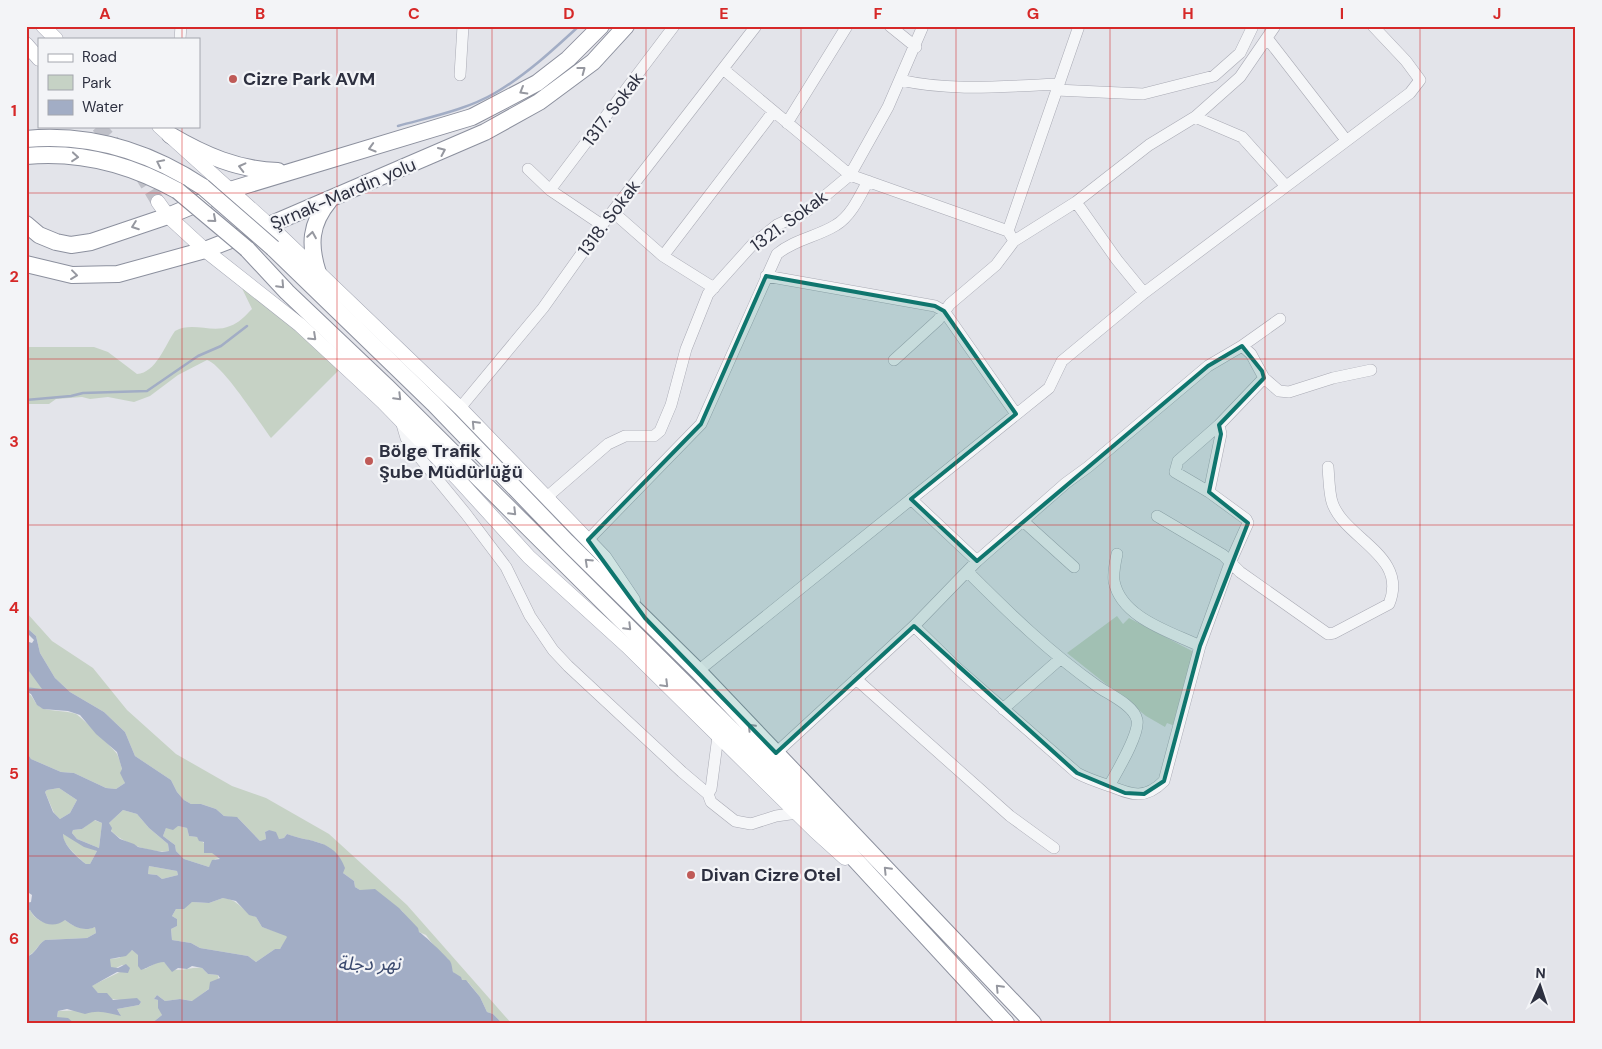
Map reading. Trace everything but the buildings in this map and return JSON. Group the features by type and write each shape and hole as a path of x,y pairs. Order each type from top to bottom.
{"highway":[{"name":"Şırnak-Mardin yolu","path":"26,224 48,240 64,244 80,244 168,216 230,190 472,117 537,82 568,59 601,26"},
{"name":"Şırnak-Mardin yolu","path":"26,264 57,273 102,276 139,269 204,250 269,225 485,132 539,102 592,62 626,26"},
{"path":"166,129 194,149 230,164 255,170 290,172"},
{"path":"26,139 68,139 112,145 151,158 203,187 273,248 434,404 567,542 698,671 1033,1023"},
{"path":"26,156 67,156 110,163 144,174 178,191 247,249 778,776 1006,1023"},
{"path":"318,273 312,250 313,231 319,213 329,200"}],"main road":[{"path":"42,26 55,38"},
{"path":"26,44 38,58"},
{"path":"166,129 460,408 604,557 645,618"},
{"path":"158,202 168,216 204,250 300,325 400,420 458,478 529,557 627,646 797,814 894,902"}],"street":[{"path":"460,75 463,26"},
{"name":"1317. Sokak","path":"550,190 674,26"},
{"name":"1318. Sokak","path":"460,408 542,308 602,225 756,26"},
{"path":"787,123 847,26"},
{"path":"890,26 916,47"},
{"name":"1321. Sokak","path":"547,498 608,444 624,436 654,436 660,431 671,405 686,349 708,294 753,244 777,225 807,211 850,175 888,107 916,47 923,26"},
{"path":"1008,231 1079,26"},
{"path":"900,80 928,86 958,89 1058,87 1143,94 1214,76 1240,53 1253,26"},
{"path":"894,360 938,320 944,311 996,265 1014,241 1076,202 1150,145 1194,117 1240,77 1276,26"},
{"path":"698,671 1049,388 1062,361 1144,293 1237,224 1285,185 1410,93 1420,80 1406,61 1373,26"},
{"path":"1267,38 1346,140"},
{"path":"723,69 850,175 1008,231 1014,241"},
{"path":"663,256 773,112"},
{"path":"1194,117 1242,137 1285,185"},
{"path":"528,169 550,190 602,225"},
{"path":"588,540 701,424 777,254 797,240 838,225 858,200 868,181"},
{"path":"1076,202 1116,260 1144,293"},
{"path":"613,212 663,256 714,288"},
{"path":"766,276 935,306 944,311 1016,414"},
{"path":"776,753 914,626 977,561 1208,366 1242,346 1280,319"},
{"path":"1242,346 1250,354 1264,378 1278,391 1289,392 1333,378 1371,370"},
{"path":"914,626 1076,773 1090,781 1125,793 1144,794 1155,790 1164,781 1200,646 1230,563 1248,523 1246,519 1209,492 1175,472 1178,461 1219,425 1264,378"},
{"path":"400,420 406,438 416,453 506,567 530,616 560,658 708,794 711,802 735,821 751,824 776,816 797,814"},
{"path":"1209,492 1221,434 1219,425"},
{"path":"1157,516 1223,555 1230,563 1328,634 1334,634 1389,604 1393,588 1391,573 1376,551 1341,517 1332,502 1328,467"},
{"path":"911,499 977,561"},
{"path":"1023,522 1074,567"},
{"path":"1117,554 1114,583 1125,602 1142,618 1200,646"},
{"path":"968,572 1011,616 1060,660 1128,708 1137,719 1137,730 1109,786"},
{"path":"1004,709 1060,660"},
{"path":"856,679 1010,816 1054,848"},
{"path":"708,794 711,788 718,736"}],"highlighted area":[{"path":"766,276 935,306 944,311 1016,414 911,499 977,561 1208,366 1242,346 1262,371 1264,378 1219,425 1221,434 1209,492 1248,523 1200,646 1164,781 1144,794 1125,793 1077,773 914,626 776,753 645,618 588,540 701,424"}],"green space":[{"path":"235,274 344,365 271,438 222,372 207,360 178,375 150,396 134,402 108,397 90,399 82,397 56,399 49,404 26,404 26,347 94,347 108,352 137,374 144,372 155,364 175,331 189,327 216,329 230,326 242,319 252,309"},
{"path":"26,612 52,641 93,668 127,710 176,754 232,786 266,798 329,834 407,905 511,1023 502,1023 493,1014 487,1012 480,997 468,982 461,980 453,972 448,959 437,950 426,935 419,932 402,911 377,892 360,890 355,887 354,881 343,873 340,861 329,847 287,834 284,838 279,839 269,830 265,832 266,839 260,841 238,818 224,816 216,809 201,804 191,804 184,800 177,792 171,780 135,756 125,732 104,712 70,692 55,678 40,653 36,636 26,627"},
{"path":"1117,616 1123,624 1129,618 1192,651 1193,659 1175,726 1167,723 1165,727 1146,716 1067,653"},
{"path":"26,667 42,686 42,690 26,687"},
{"path":"26,692 42,708 76,714 84,720 117,754 125,783 116,789 106,788 74,773 61,772 31,759 26,751"},
{"path":"59,788 77,800 70,813 60,819 54,813 45,792"},
{"path":"123,810 137,814 149,828 168,844 169,851 146,849 129,843 115,835 110,829 109,823"},
{"path":"94,820 102,823 99,848 77,839 72,833 73,830 82,829"},
{"path":"178,826 187,828 189,836 197,837 205,844 204,847 220,858 215,859 209,867 184,859 176,851 175,845 163,836 166,828"},
{"path":"63,834 97,851 90,864 86,864 71,850 63,838"},
{"path":"149,866 177,871 178,875 162,879 157,875 148,874"},
{"path":"223,898 237,903 256,917 262,927 286,935 288,937 280,949 275,949 256,962 248,956 200,948 191,943 172,940 171,929 177,926 177,919 172,916 176,909 192,902 209,903"},
{"path":"26,910 30,910 40,921 49,923 65,920 79,928 95,927 96,933 87,938 45,940 26,957"},
{"path":"132,950 139,955 138,963 145,969 158,962 164,962 174,969 202,968 208,974 218,975 219,981 193,1001 180,999 165,1001 157,995 154,999 158,1000 162,1015 152,1023 74,1023 57,1017 58,1011 92,1010 120,1014 117,1009 139,1005 141,1002 111,999 108,995 98,993 91,986 128,968 122,965 114,969 109,966 110,959 119,958"}],"water":[{"name":"نهر دجلة","path":"26,627 36,636 40,653 55,678 70,692 104,712 125,732 135,756 171,780 177,792 184,800 191,804 201,804 216,809 224,816 237,817 260,841 266,839 265,832 269,830 276,832 279,839 284,838 287,834 328,846 340,858 345,868 343,873 354,881 355,887 360,890 375,889 399,908 418,928 419,932 450,961 453,972 461,977 462,980 466,980 480,997 487,1012 493,1014 502,1023 152,1023 162,1015 158,1008 158,1000 154,999 157,995 165,1001 180,999 192,1001 209,989 210,982 220,978 218,975 208,974 202,968 192,966 187,969 178,968 172,972 164,962 141,970 138,966 138,955 132,950 126,956 110,959 111,967 118,968 126,964 130,968 128,973 117,972 92,986 98,993 107,993 113,1000 137,998 141,1002 139,1005 117,1009 121,1016 99,1012 85,1014 67,1009 58,1011 57,1017 68,1018 74,1023 26,1023 26,957 32,954 45,940 87,938 96,933 95,927 79,928 65,920 55,924 45,923 30,910 26,910 26,903 31,902 32,895 26,891 26,751 31,759 61,772 74,773 106,788 116,789 125,783 120,773 122,769 117,752 96,734 80,715 68,711 43,709 37,705 31,694 26,692 26,687 42,689 26,667 26,641 32,643 34,640 26,632","holes":["59,788 77,800 70,813 60,819 53,812 45,792","123,810 137,814 149,828 168,844 169,851 162,852 138,847 120,839 111,831 112,828 109,823","95,820 102,823 99,848 77,839 72,833 73,830 82,829","178,826 187,828 189,836 197,837 199,841 204,842 204,853 212,853 220,859 212,860 209,867 184,859 176,851 175,845 163,836 166,828 173,830","63,834 84,847 97,851 90,864 86,864 65,842","149,866 177,871 178,875 162,879 157,875 148,874","223,898 236,901 249,915 256,917 262,927 287,937 280,949 275,949 256,962 248,956 200,948 191,943 172,940 171,929 177,926 177,919 172,916 176,909 184,909 192,902 209,903"]}],"waterway":[{"path":"398,126 460,109 495,93 528,70 579,26"},
{"path":"26,400 71,396 83,393 147,391 198,356 221,346 247,326"}],"tunnel":[{"path":"100,128 139,171 158,202"}],"place":[{"name":"Cizre Park AVM","path":"233,79"},
{"name":"Bölge Trafik Şube Müdürlüğü","path":"369,461"},
{"name":"Divan Cizre Otel","path":"691,875"}]}
